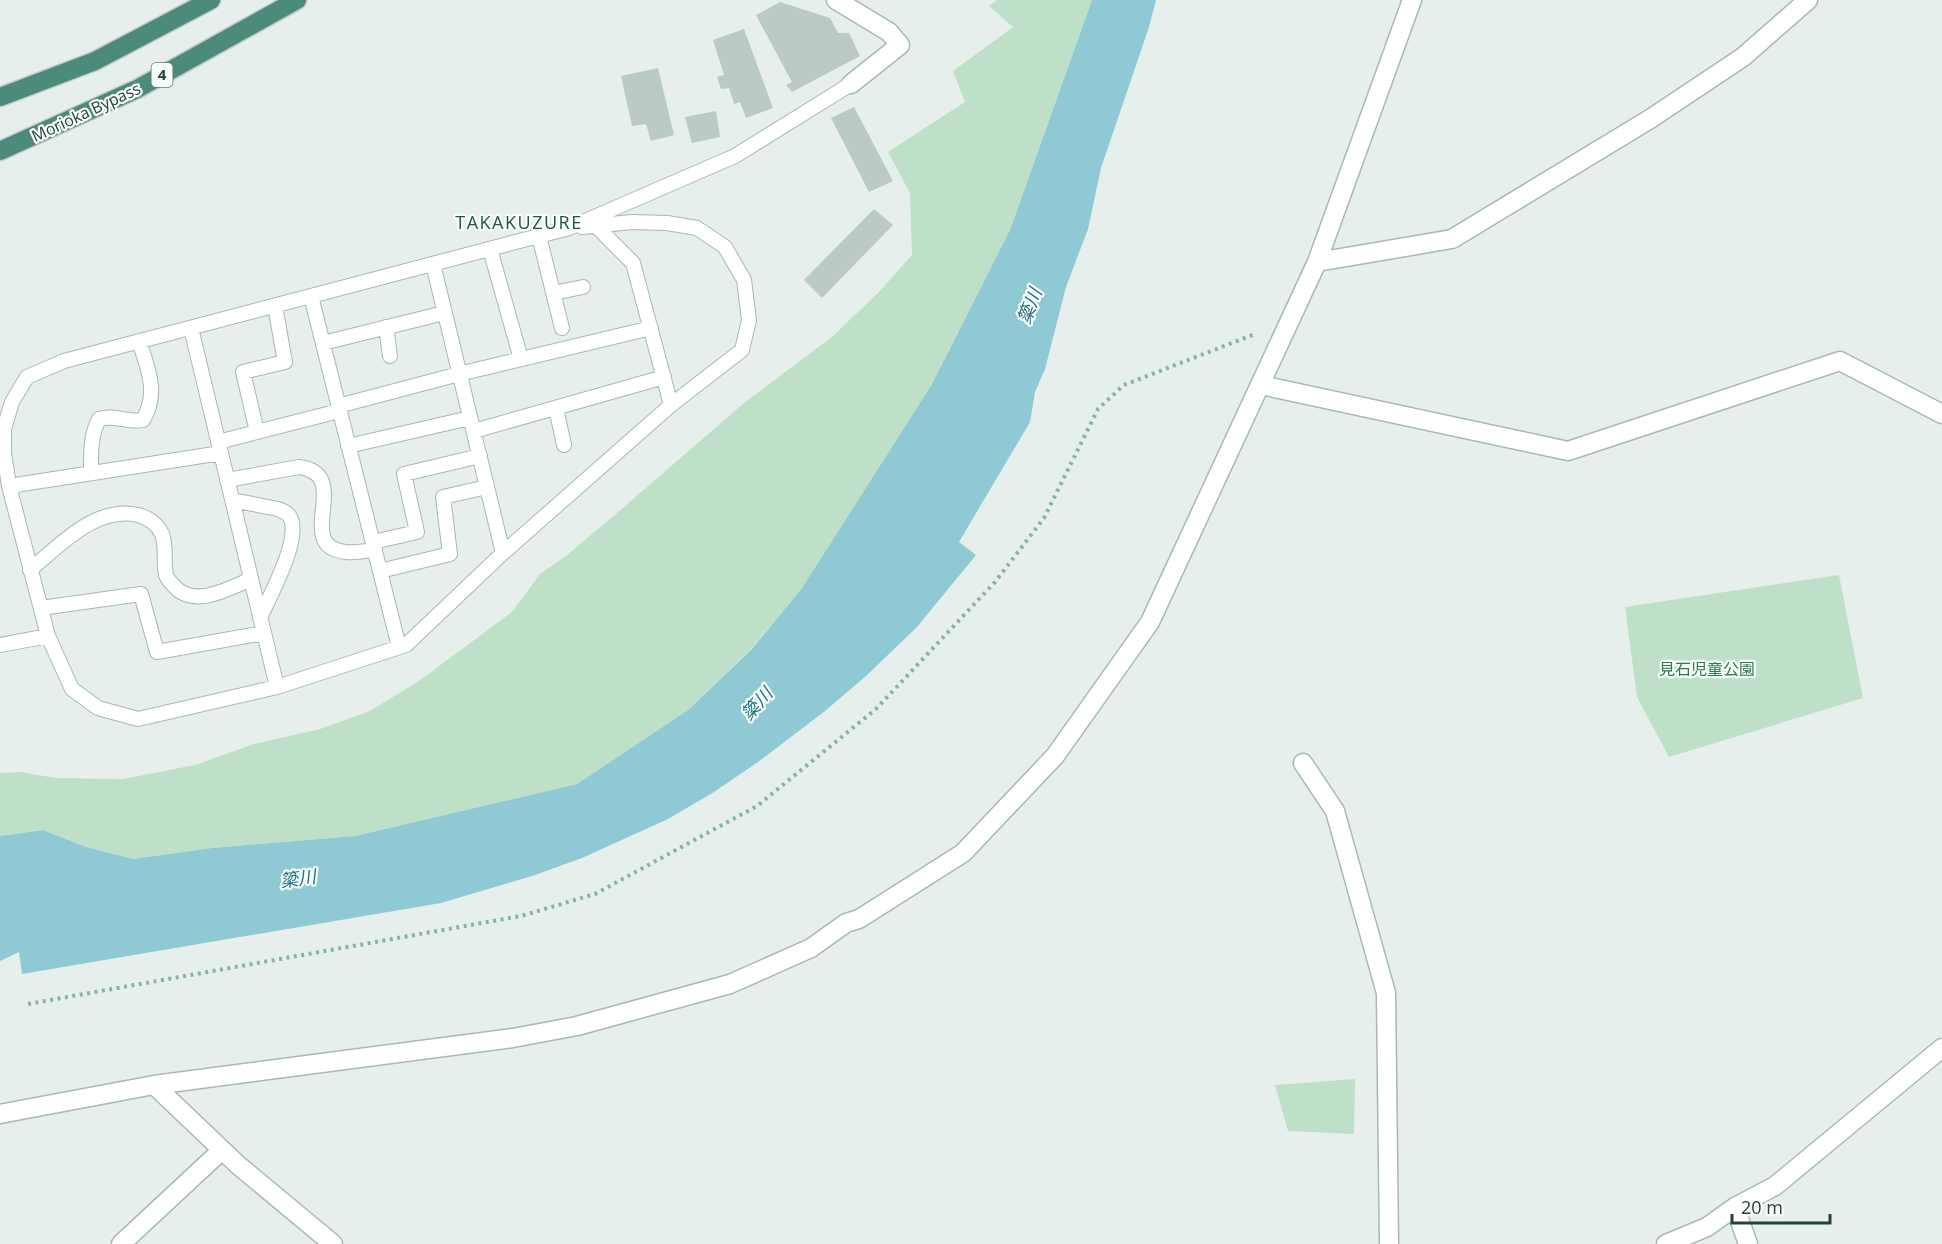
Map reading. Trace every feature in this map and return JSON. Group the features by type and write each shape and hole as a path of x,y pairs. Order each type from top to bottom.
{"highway":[{"path":"0,97 94,61 211,0"},
{"name":"Morioka Bypass","path":"0,151 136,89 297,0"}],"street":[{"path":"836,0 890,32 900,45 851,84"},
{"path":"0,1114 154,1085 513,1038 577,1026 730,984 811,948 846,923 859,919 963,853 1055,756 1150,622 1317,262 1412,0"},
{"path":"1317,262 1452,239 1660,113 1743,57 1808,0"},
{"path":"1261,385 1568,451 1840,361 1942,414"},
{"path":"1303,763 1335,811 1386,993 1389,1244"},
{"path":"1666,1244 1707,1227 1735,1207 1775,1186 1942,1048"},
{"path":"154,1085 222,1150 333,1244"},
{"path":"121,1244 222,1150"},
{"path":"1735,1207 1748,1244"}],"lane":[{"path":"569,228 632,222 667,223 697,228 725,247 744,280 749,320 742,350 671,405 503,553 406,645 277,687 138,719 98,708 72,689 48,636 9,486 4,453 4,429 12,402 27,377 64,361 569,228 735,156 851,84"},
{"path":"596,226 633,263 671,405"},
{"path":"539,236 562,328"},
{"path":"490,249 521,359"},
{"path":"433,264 503,553"},
{"path":"553,293 583,287"},
{"path":"311,297 399,647"},
{"path":"257,432 243,372 285,362 275,306"},
{"path":"323,343 444,313"},
{"path":"386,327 390,356"},
{"path":"191,328 277,687"},
{"path":"9,486 91,473 219,447 257,432 459,374 651,328"},
{"path":"91,473 93,430 99,419 109,416 134,422 143,420 150,408 153,392 140,342"},
{"path":"348,446 556,408 664,377"},
{"path":"556,408 564,445"},
{"path":"227,480 299,467 308,468 318,476 326,495 321,527 322,537 326,543 345,552 374,546 417,532 404,474 480,456"},
{"path":"380,571 450,554 443,497 487,487"},
{"path":"232,500 278,509 290,518 292,527 288,552 260,618"},
{"path":"30,570 68,539 98,519 116,514 132,514 146,517 156,525 162,536 167,578 178,591 194,596 212,594 251,579"},
{"path":"41,608 141,594 157,652 264,633"},
{"path":"0,645 48,636"}],"path":[{"path":"28,1004 521,915 594,894 757,806 876,709 995,582 1044,518 1098,409 1124,385 1290,321"}],"green space":[{"path":"997,0 1092,0 1010,230 932,384 802,588 752,648 688,710 577,784 355,836 212,848 133,859 86,847 43,830 0,836 0,773 20,772 56,778 123,779 195,765 254,744 320,729 370,711 419,681 512,612 540,574 566,556 744,403 833,336 878,293 912,255 910,193 888,152 965,102 953,71 1013,27 989,6"},
{"name":"見石児童公園","path":"1839,575 1863,698 1669,757 1637,697 1625,607"},
{"path":"1355,1079 1354,1134 1288,1131 1275,1085"}],"water":[{"name":"簗川","path":"1092,0 1156,0 1101,168 1088,229 1066,287 1045,369 1035,392 1030,422 959,542 976,555 917,627 866,676 825,711 714,792 668,819 582,858 532,876 441,903 22,974 19,952 0,961 0,836 43,830 86,847 133,859 212,848 355,836 577,784 688,710 752,649 802,588 932,384 1010,230"}],"building":[{"path":"780,2 830,18 838,33 849,33 860,56 792,92 786,85 792,82 756,15"},
{"path":"744,29 773,108 746,118 740,102 734,104 729,88 721,89 717,77 724,75 713,40"},
{"path":"658,68 674,135 651,141 646,124 632,126 621,76"},
{"path":"854,107 893,181 869,192 831,118"},
{"path":"716,111 720,137 692,143 685,117"},
{"path":"874,209 893,225 822,298 804,280"}],"district":[{"name":"TAKAKUZURE","path":"519,223"}]}
